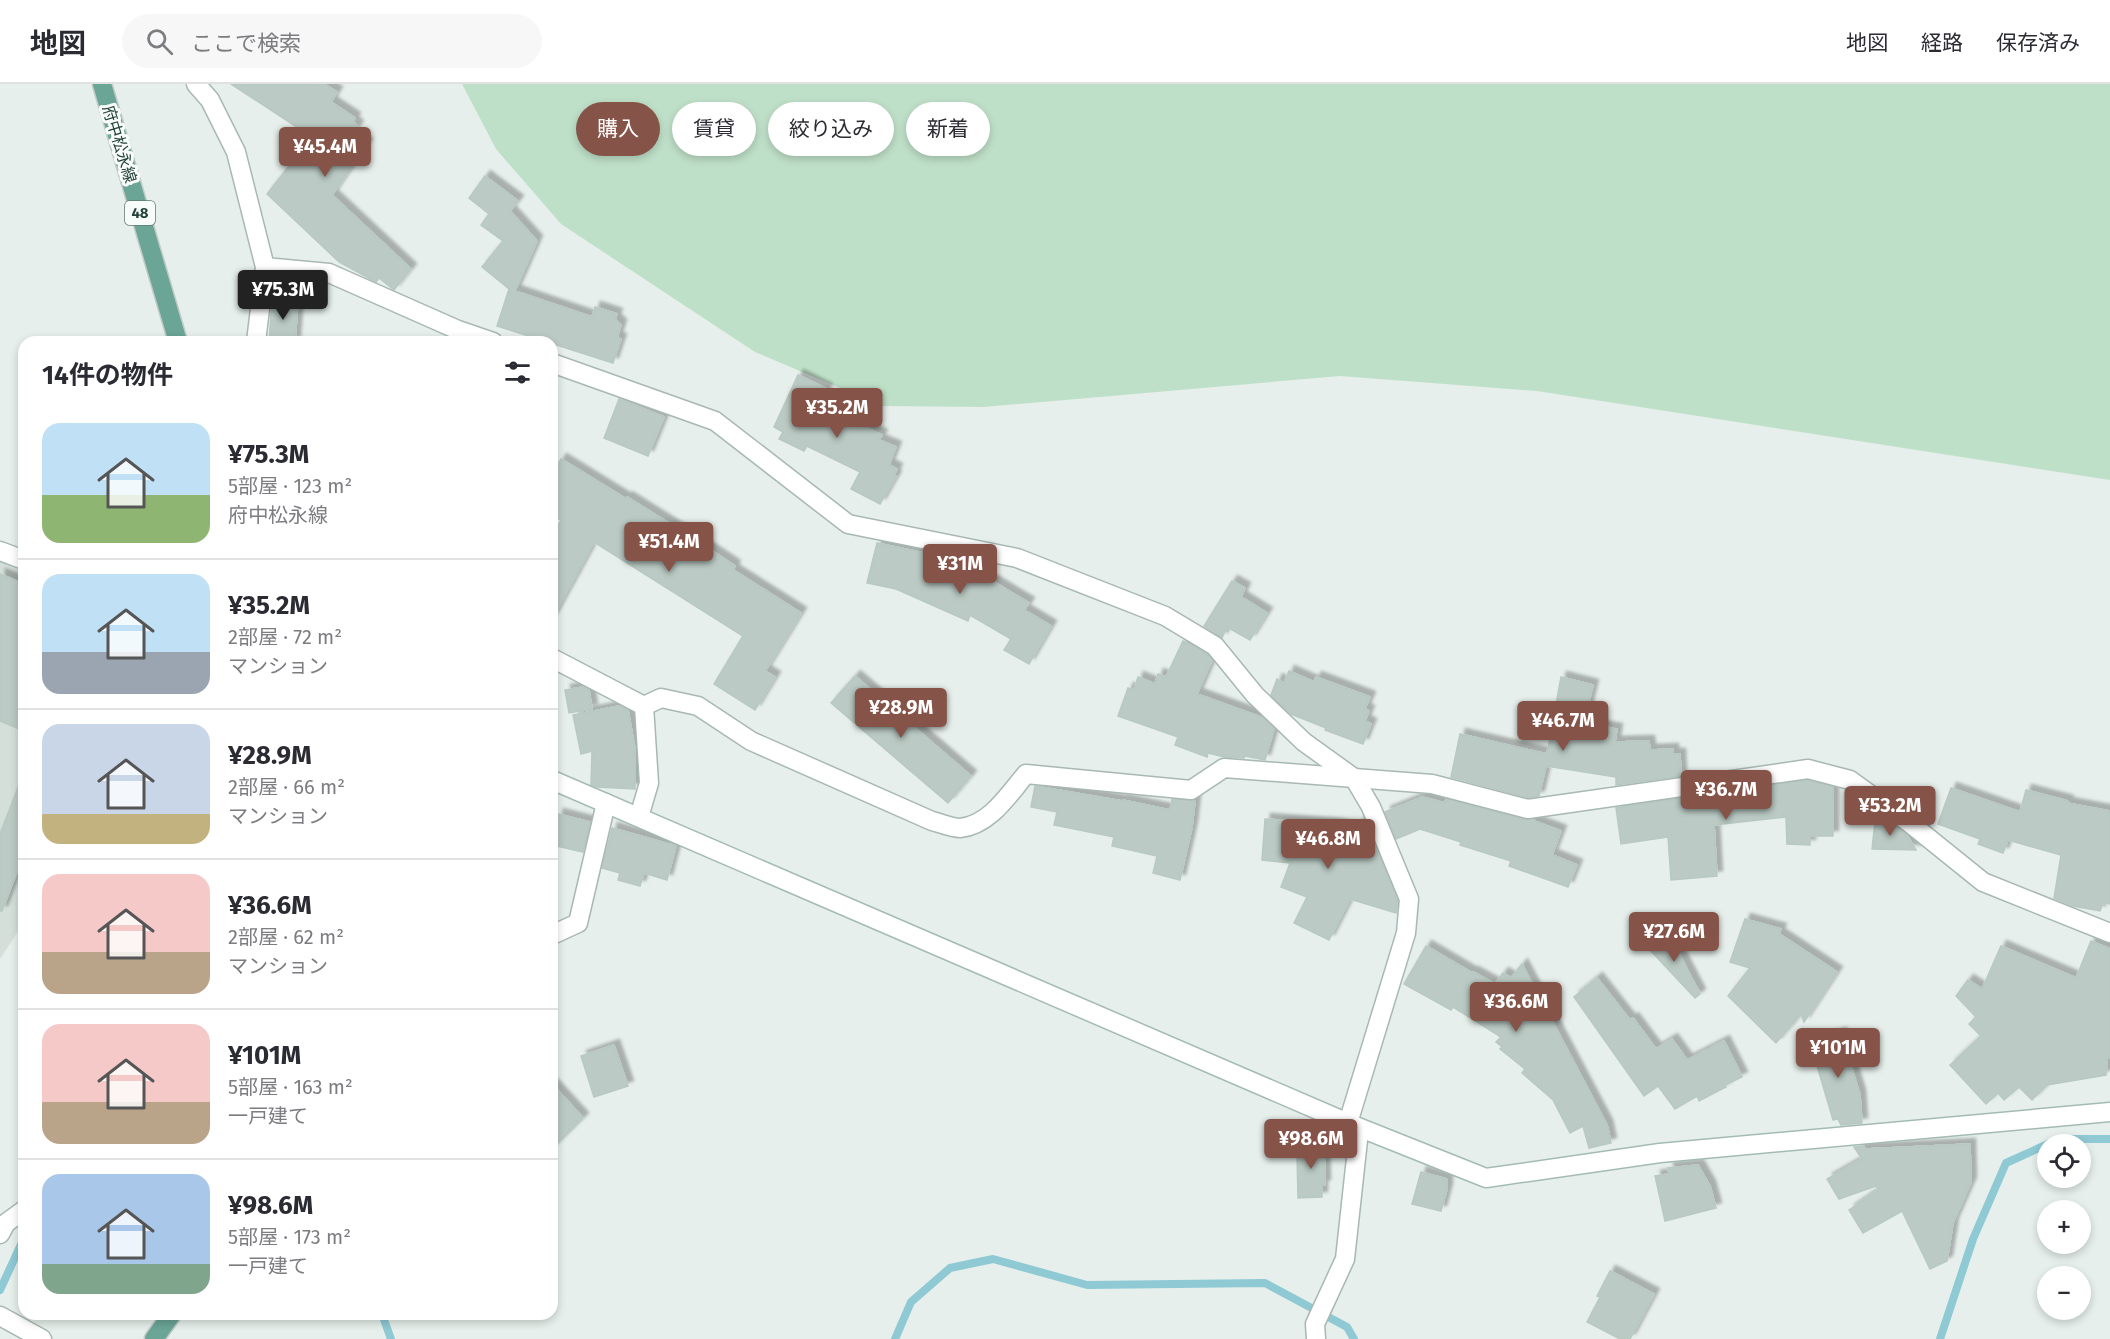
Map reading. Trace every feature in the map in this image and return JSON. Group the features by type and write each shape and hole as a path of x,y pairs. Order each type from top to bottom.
{"main road":[{"name":"府中松永線","path":"102,84 176,336"},
{"path":"154,1339 168,1320"}],"street":[{"path":"196,84 210,100 236,152 265,267 257,336"},
{"path":"265,267 329,273 476,336"},
{"path":"558,365 716,421 848,524 1017,558 1165,616 1215,646 1255,695 1304,742 1354,778 1371,807 1409,899 1406,933 1348,1123 1358,1140 1345,1259 1315,1324 1316,1339"},
{"path":"0,551 18,558"},
{"path":"558,661 644,706"},
{"path":"644,706 661,698 698,706 750,741 932,821 960,828 991,814 1026,774 1191,790 1224,768 1432,784 1528,809 1808,769 1850,780 1911,824 1983,882 2110,933"},
{"path":"639,817 649,783 644,706"},
{"path":"558,783 1348,1123 1486,1178 1660,1153 2110,1112"},
{"path":"558,932 578,923 606,803"},
{"path":"0,1234 6,1222 18,1214"},
{"path":"0,1316 42,1339"}],"shaded area":[{"path":"0,559 18,566 18,931 0,959"}],"green space":[{"path":"462,84 2110,84 2110,480 1537,391 1340,376 983,407 883,406 755,352 561,224 496,149"}],"building":[{"path":"231,84 324,84 337,92 331,102 355,118 353,122 358,126 352,134 367,144 332,195 411,269 394,290 379,278 376,282 339,262 267,194 312,137"},
{"path":"485,176 518,201 510,211 537,241 515,291 592,317 595,307 617,314 615,319 621,325 617,338 621,339 613,363 558,345 558,336 528,336 497,326 509,289 482,267 503,241 481,225 489,214 469,198"},
{"path":"272,300 298,302 295,336 269,336"},
{"path":"798,375 827,389 823,396 829,399 825,408 882,435 879,440 896,447 889,465 897,469 894,475 896,476 880,504 851,489 860,472 807,446 804,451 779,439 783,432 774,427"},
{"path":"619,399 664,417 648,456 604,438"},
{"path":"561,459 626,499 627,497 735,566 733,570 801,613 765,671 775,677 755,710 714,684 743,636 594,542 558,608 558,525 561,520 558,518 558,464"},
{"path":"877,543 933,555 994,582 1029,603 1024,610 1051,626 1029,664 1004,650 1011,639 970,615 968,621 896,589 867,583"},
{"path":"0,574 18,582 18,728 0,721"},
{"path":"1232,581 1245,588 1241,597 1267,613 1250,640 1227,627 1222,638 1204,626"},
{"path":"1183,641 1208,655 1212,660 1197,694 1263,718 1274,729 1265,760 1245,756 1244,758 1224,757 1208,753 1207,757 1175,745 1178,737 1118,716 1128,688 1134,690 1138,677 1155,684 1158,674 1166,677"},
{"path":"1289,671 1314,682 1316,677 1370,697 1365,709 1369,711 1365,721 1371,724 1363,744 1291,714 1271,695 1277,679 1284,683"},
{"path":"855,676 971,776 948,803 831,703"},
{"path":"1561,677 1593,685 1584,723 1617,729 1615,742 1649,741 1650,750 1673,749 1673,754 1680,754 1681,776 1616,785 1616,777 1546,766 1539,796 1529,798 1451,777 1460,734 1547,754"},
{"path":"583,687 589,690 592,709 569,713 565,690"},
{"path":"619,706 628,710 635,749 635,789 591,785 592,751 581,754 573,715"},
{"path":"1807,780 1833,787 1833,836 1810,836 1810,845 1787,844 1786,817 1714,825 1717,876 1671,880 1668,837 1621,844 1616,808 1710,794 1752,792 1751,788"},
{"path":"1035,786 1170,810 1172,799 1195,801 1192,827 1180,880 1153,873 1157,856 1112,846 1114,837 1054,825 1057,812 1031,807"},
{"path":"18,787 18,870 2,911 0,911 0,834"},
{"path":"1951,788 2020,812 2026,790 2068,801 2067,803 2110,811 2110,904 2103,903 2100,911 2073,906 2054,898 2061,855 2008,840 2003,853 1978,844 1980,839 1938,824"},
{"path":"1422,797 1445,803 1446,799 1525,820 1534,819 1534,821 1561,831 1552,855 1577,865 1568,887 1509,866 1511,861 1460,845 1461,842 1420,829 1396,839 1385,812"},
{"path":"1876,813 1907,835 1916,850 1872,849"},
{"path":"558,814 590,822 583,852 558,846"},
{"path":"1265,819 1335,824 1357,828 1359,823 1364,821 1398,901 1396,913 1350,899 1329,940 1294,923 1307,897 1281,887 1290,863 1262,860"},
{"path":"612,828 676,846 667,880 644,873 640,886 618,880 620,873 602,868"},
{"path":"1745,919 1781,929 1779,934 1837,972 1804,1022 1801,1014 1776,1043 1728,996 1750,968 1730,962"},
{"path":"1668,932 1700,994 1695,998 1649,949"},
{"path":"2091,941 2110,949 2110,1058 2107,1057 2106,1075 2047,1085 2032,1100 2019,1087 2004,1100 1998,1093 1986,1104 1950,1065 1981,1036 1969,1024 1976,1017 1956,996 1968,980 1982,989 2001,946 2076,978"},
{"path":"1426,946 1495,984 1503,973 1511,978 1522,964 1607,1125 1611,1143 1589,1148 1583,1126 1570,1133 1553,1100 1522,1073 1525,1069 1500,1049 1502,1047 1496,1042 1501,1037 1453,1007 1451,1010 1404,984"},
{"path":"1597,978 1630,1020 1633,1018 1656,1049 1672,1039 1687,1060 1724,1041 1742,1077 1699,1101 1697,1096 1675,1109 1658,1086 1644,1096 1574,997"},
{"path":"1841,1033 1860,1095 1862,1123 1841,1125 1838,1119 1833,1120 1810,1042"},
{"path":"614,1045 628,1086 594,1097 581,1056"},
{"path":"558,1091 583,1118 558,1143"},
{"path":"1324,1142 1325,1185 1322,1185 1322,1197 1298,1198 1299,1143"},
{"path":"1970,1144 1971,1182 1953,1223 1947,1261 1930,1269 1902,1211 1863,1233 1849,1210 1878,1190 1876,1186 1839,1199 1827,1179 1862,1159 1854,1147 1864,1146 1865,1149"},
{"path":"1698,1165 1710,1186 1716,1208 1665,1221 1655,1176 1669,1174 1668,1168"},
{"path":"1421,1172 1447,1179 1447,1189 1441,1211 1412,1204"},
{"path":"1610,1271 1654,1294 1630,1339 1620,1339 1587,1322"}],"waterway":[{"path":"1940,1339 1973,1239 2006,1163 2059,1139 2110,1139"},
{"path":"0,1290 18,1251"},
{"path":"895,1339 911,1302 950,1268 993,1259 1087,1285 1265,1283 1347,1327 1354,1339"},
{"path":"384,1320 391,1339"}]}
